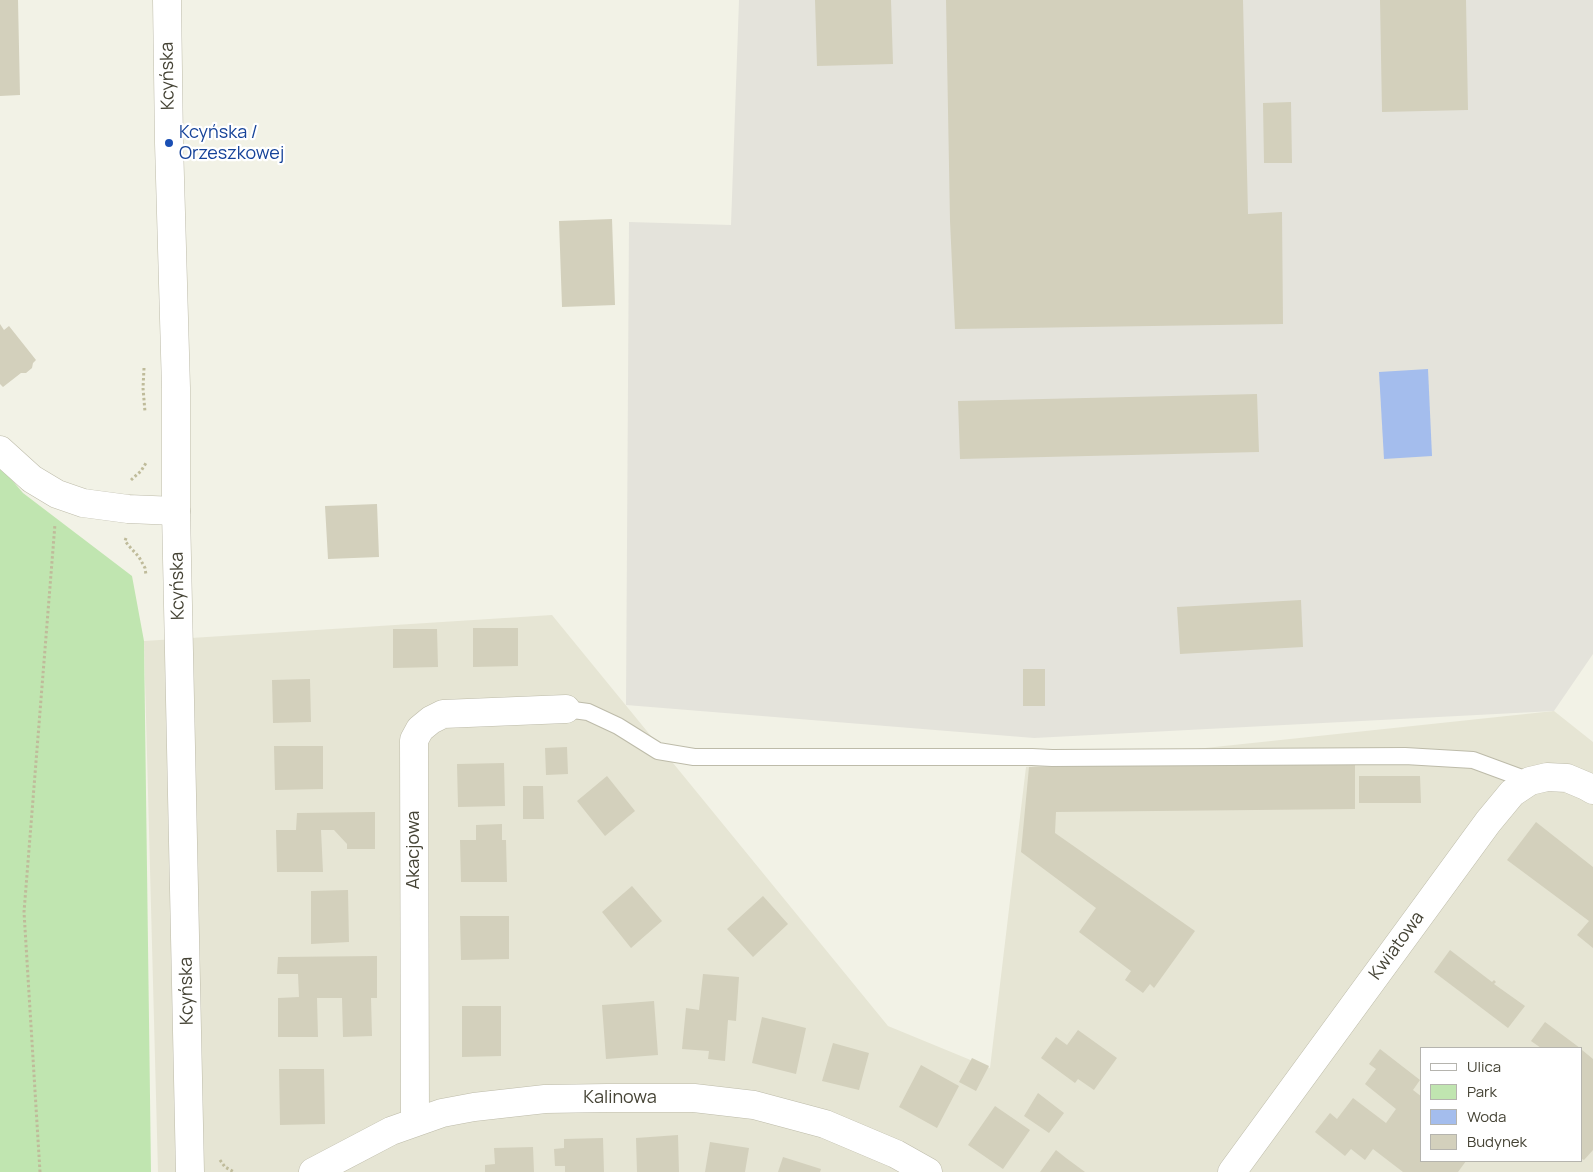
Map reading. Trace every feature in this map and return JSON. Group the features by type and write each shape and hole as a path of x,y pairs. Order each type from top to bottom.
{"street":[{"name":"Kcyńska","path":"167,0 190,1172"},
{"path":"0,450 32,479 57,494 83,503 96,505 128,509 176,511"},
{"name":"Akacjowa","path":"415,1122 414,740 420,729 431,720 443,714 566,709"},
{"name":"Kwiatowa","path":"1232,1172 1488,822 1512,793 1530,781 1547,777 1567,778 1593,790"},
{"name":"Kalinowa","path":"313,1172 382,1135 442,1113 474,1107 545,1099 694,1098 754,1105 826,1124 896,1154 928,1172"}],"lane":[{"path":"566,709 588,712 610,722 658,751 694,757 1032,756 1072,758 1405,756 1473,760 1530,781"}],"path":[{"path":"40,1172 24,912 57,494"}],"shaded area":[{"path":"739,0 1593,0 1593,654 1554,711 1034,738 626,705 629,222 731,225"},
{"path":"552,615 888,1026 990,1068 1026,767 1554,711 1593,742 1593,1172 158,1172 144,641"}],"green space":[{"path":"0,466 23,493 132,576 144,641 151,1172 0,1172"}],"water":[{"path":"1428,369 1432,456 1384,459 1379,372"}],"building":[{"path":"0,0 18,0 20,95 0,96"},
{"path":"815,0 891,0 893,64 817,66"},
{"path":"946,0 1243,0 1248,214 1282,212 1283,324 955,329 950,221"},
{"path":"1380,0 1466,0 1468,110 1382,112"},
{"path":"1291,102 1292,163 1264,163 1263,103"},
{"path":"612,219 615,305 562,307 559,221"},
{"path":"0,324 4,330 9,326 36,360 32,368 26,373 21,373 3,387 0,384"},
{"path":"1257,394 1259,452 960,459 958,401"},
{"path":"377,504 379,557 328,559 325,506"},
{"path":"1301,600 1303,647 1180,654 1177,607"},
{"path":"473,628 518,628 518,666 473,667"},
{"path":"393,629 437,629 438,667 393,668"},
{"path":"1023,669 1045,669 1045,706 1023,706"},
{"path":"310,679 311,722 273,723 272,680"},
{"path":"274,746 323,746 323,789 275,790"},
{"path":"567,747 568,774 546,775 545,748"},
{"path":"1355,762 1355,809 1056,812 1055,833 1195,931 1154,988 1150,984 1143,993 1125,980 1131,971 1079,932 1096,908 1021,852 1029,767"},
{"path":"504,763 505,806 458,807 457,764"},
{"path":"607,776 635,811 605,836 577,801"},
{"path":"1359,776 1420,776 1421,803 1359,803"},
{"path":"523,786 543,786 544,819 523,819"},
{"path":"375,812 375,849 347,849 347,844 334,830 321,830 323,872 277,872 276,830 296,830 297,813"},
{"path":"1536,822 1593,867 1593,948 1577,935 1589,921 1507,860"},
{"path":"502,824 502,840 506,840 507,882 461,882 460,840 476,840 476,825"},
{"path":"632,886 662,921 631,948 602,912"},
{"path":"348,890 349,942 311,944 311,891"},
{"path":"763,896 788,924 753,957 727,929"},
{"path":"460,916 509,916 509,959 461,960"},
{"path":"1450,950 1492,982 1494,980 1496,982 1494,984 1525,1006 1508,1028 1434,972"},
{"path":"377,956 377,998 371,998 372,1036 343,1037 342,998 317,998 318,1037 278,1037 278,998 299,997 298,974 277,974 278,957"},
{"path":"703,974 739,977 736,1021 728,1020 725,1061 708,1059 709,1051 682,1049 686,1008 699,1010"},
{"path":"654,1001 658,1055 606,1059 602,1005"},
{"path":"462,1006 501,1006 501,1056 462,1057"},
{"path":"762,1017 806,1028 796,1074 752,1063"},
{"path":"1545,1022 1579,1047 1540,1047 1531,1041"},
{"path":"1078,1030 1117,1058 1094,1090 1078,1079 1075,1083 1041,1058 1056,1037 1067,1045"},
{"path":"833,1043 869,1053 859,1090 822,1081"},
{"path":"1380,1049 1420,1080 1413,1090 1420,1095 1420,1162 1465,1162 1458,1172 1403,1172 1373,1149 1365,1160 1351,1149 1345,1156 1315,1132 1330,1113 1337,1119 1353,1098 1386,1123 1396,1109 1365,1084 1376,1069 1369,1064"},
{"path":"1583,1051 1593,1059 1593,1150 1584,1160"},
{"path":"972,1058 989,1066 976,1091 959,1082"},
{"path":"921,1065 959,1086 937,1128 899,1107"},
{"path":"279,1069 324,1069 325,1124 280,1125"},
{"path":"1038,1093 1064,1113 1049,1133 1024,1116"},
{"path":"995,1106 1030,1130 1003,1169 968,1145"},
{"path":"678,1135 679,1172 637,1172 636,1138"},
{"path":"603,1138 604,1172 565,1172 565,1166 555,1166 554,1149 564,1148 564,1139"},
{"path":"710,1142 749,1148 745,1172 705,1172"},
{"path":"533,1147 534,1172 485,1172 485,1165 495,1164 494,1148"},
{"path":"1056,1150 1066,1158 1085,1172 1040,1172"},
{"path":"783,1157 821,1169 820,1172 778,1172"}],"place":[{"name":"Kcyńska / Orzeszkowej","path":"169,143"}]}
